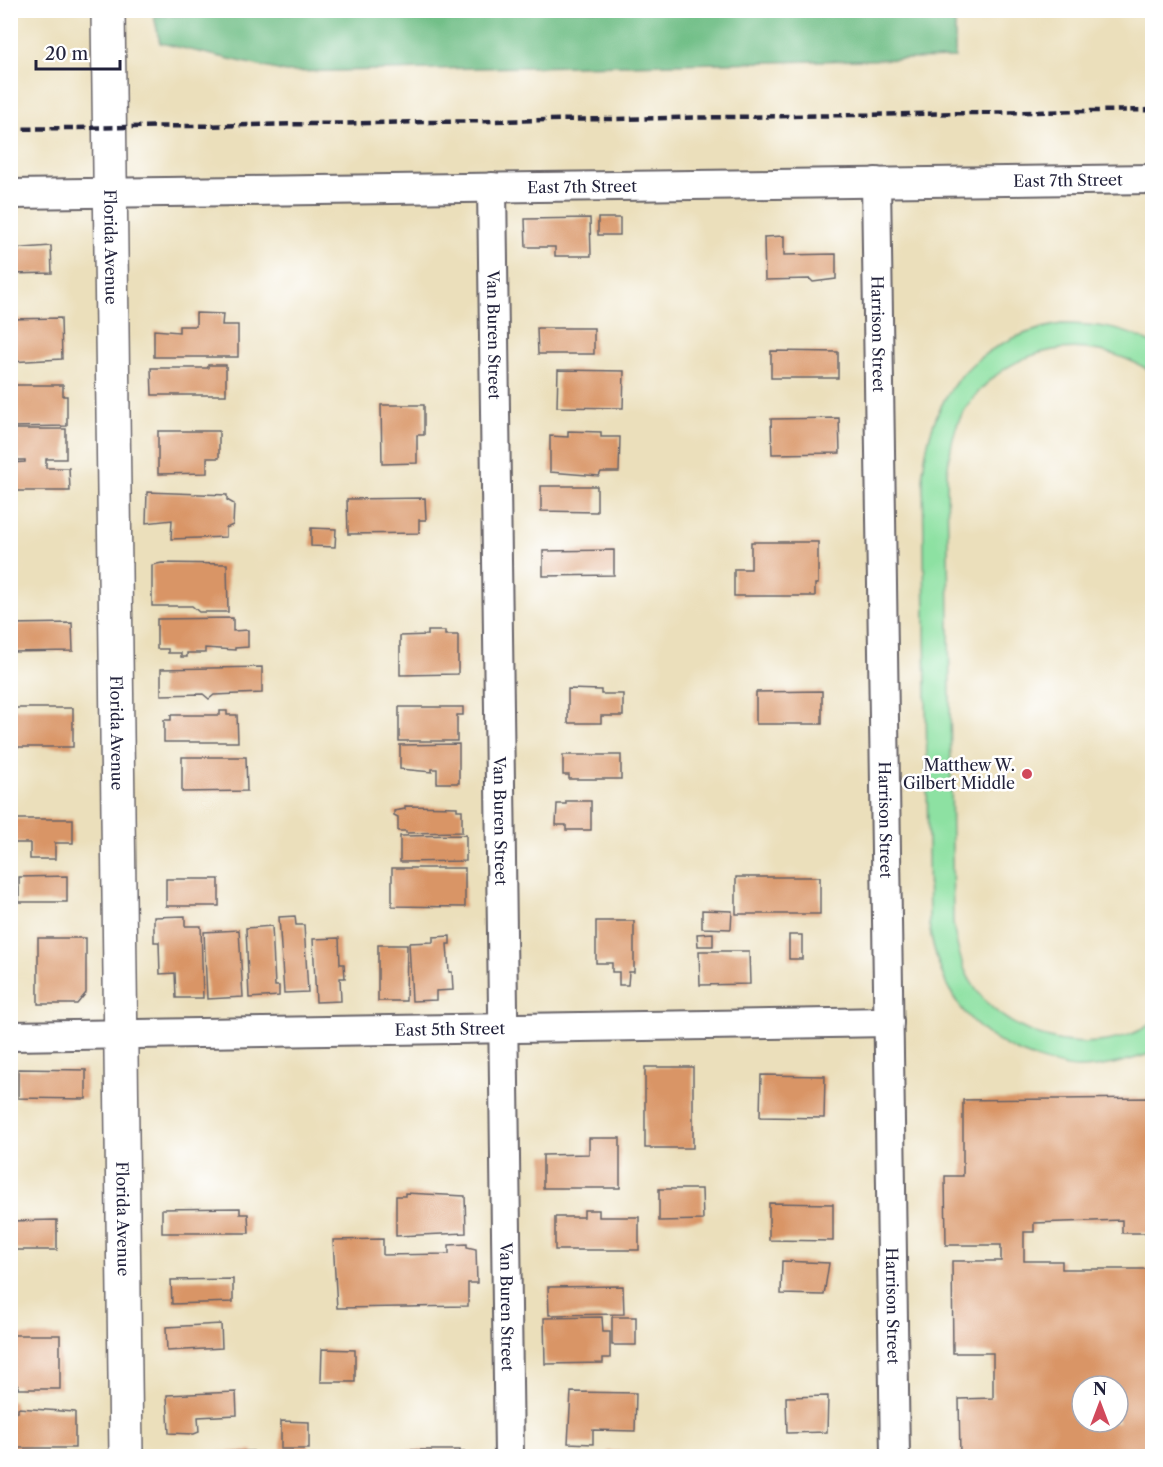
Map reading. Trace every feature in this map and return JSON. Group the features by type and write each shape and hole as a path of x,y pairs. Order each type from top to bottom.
{"street":[{"name":"Florida Avenue","path":"108,10 126,1456"},
{"name":"East 7th Street","path":"10,194 1152,179"},
{"name":"Harrison Street","path":"876,183 895,1456"},
{"name":"Van Buren Street","path":"492,187 509,1456"},
{"name":"East 5th Street","path":"10,1036 889,1022"}],"green space":[{"path":"430,10 432,15 514,10 955,11 955,58 286,72 160,43 154,16 293,13 293,11"},
{"path":"1061,324 1108,328 1141,338 1152,344 1152,372 1127,359 1102,351 1077,348 1052,350 1028,357 1005,369 984,386 966,408 958,423 947,474 953,923 959,953 970,980 985,1001 1005,1018 1028,1031 1053,1039 1079,1043 1105,1041 1129,1035 1152,1023 1152,1052 1150,1054 1123,1062 1087,1068 1066,1067 1029,1056 988,1035 960,1006 949,989 940,969 929,925 923,472 928,442 949,392 964,372 983,355 1032,331"}],"building":[{"path":"590,218 591,256 555,256 555,247 526,247 525,219"},
{"path":"598,218 620,218 620,235 598,235"},
{"path":"784,236 784,255 836,254 836,279 813,282 810,279 765,280 764,237"},
{"path":"51,246 52,273 10,274 10,249"},
{"path":"196,313 223,314 222,325 238,325 238,357 154,357 154,330 179,332 179,326 196,326"},
{"path":"61,318 62,359 10,362 10,319"},
{"path":"537,328 594,328 594,354 538,354"},
{"path":"771,351 838,352 838,378 771,378"},
{"path":"208,365 226,365 226,395 152,395 151,368 208,368"},
{"path":"558,370 624,371 623,408 557,407"},
{"path":"10,385 63,385 63,396 67,396 67,426 10,427"},
{"path":"381,405 424,405 424,435 417,435 417,463 382,464"},
{"path":"839,418 840,453 772,454 771,419"},
{"path":"10,429 66,429 66,459 46,459 46,468 69,468 70,491 10,491 10,463 25,462 25,460 10,460"},
{"path":"158,431 219,431 219,458 207,458 207,473 158,474"},
{"path":"568,431 601,432 601,437 620,437 619,472 601,472 599,476 550,472 550,436 568,437"},
{"path":"541,486 597,486 597,512 541,511"},
{"path":"147,492 227,495 227,500 234,504 233,525 226,528 226,537 171,539 172,520 146,523"},
{"path":"425,498 426,520 419,520 419,533 348,534 347,499"},
{"path":"311,528 336,529 335,547 311,546"},
{"path":"751,542 818,542 818,584 815,584 815,596 734,596 734,569 751,569"},
{"path":"614,550 614,575 543,576 543,551"},
{"path":"162,563 227,564 228,612 199,612 192,606 152,606 152,565"},
{"path":"233,618 233,631 248,630 248,647 235,648 235,650 205,648 205,653 187,653 187,657 181,657 181,653 168,653 168,649 157,649 157,619"},
{"path":"72,623 73,651 10,652 10,624"},
{"path":"428,631 445,631 445,635 458,635 458,674 400,675 400,636 428,635"},
{"path":"262,667 262,693 214,695 209,699 203,694 161,695 161,669"},
{"path":"568,689 601,690 601,694 623,694 623,716 601,716 601,723 568,723"},
{"path":"822,691 822,724 756,724 756,692"},
{"path":"399,707 463,707 463,715 457,715 457,741 399,741"},
{"path":"10,708 73,708 73,747 10,747"},
{"path":"220,711 227,711 227,715 237,715 238,742 164,742 164,720 171,720 171,715 220,715"},
{"path":"459,744 459,783 437,783 437,769 432,769 432,772 400,769 400,745"},
{"path":"563,755 621,755 621,779 569,779 569,775 563,775"},
{"path":"182,757 246,757 247,791 182,792"},
{"path":"566,801 591,801 591,830 566,830 566,825 556,825 557,804 566,804"},
{"path":"405,806 457,807 457,810 462,810 462,832 406,833 406,831 398,831 398,817 394,815 394,811 405,809"},
{"path":"14,819 73,819 73,843 55,843 55,859 30,859 30,843 14,843"},
{"path":"466,835 466,861 400,862 400,836"},
{"path":"392,868 465,868 465,907 392,906"},
{"path":"67,876 67,902 19,902 19,877"},
{"path":"736,877 820,877 820,914 736,914"},
{"path":"166,879 219,879 219,906 166,906"},
{"path":"702,910 732,911 731,929 702,928"},
{"path":"185,916 185,926 201,926 203,998 176,998 175,973 160,974 159,942 154,942 154,917"},
{"path":"295,916 296,925 304,925 308,992 284,993 279,917"},
{"path":"596,921 634,921 634,972 629,972 628,985 619,985 619,972 612,972 612,963 596,963"},
{"path":"272,926 275,986 279,986 279,996 249,998 246,928"},
{"path":"239,930 243,997 207,999 204,932"},
{"path":"713,933 713,946 698,946 697,934"},
{"path":"789,935 802,935 802,959 789,959"},
{"path":"450,936 450,944 447,944 453,990 436,991 436,1000 412,1001 409,943 433,942 433,937"},
{"path":"38,938 86,938 86,993 77,1004 38,1004"},
{"path":"339,938 340,964 344,964 345,978 340,978 341,1001 316,1002 313,939"},
{"path":"378,945 407,945 406,1001 378,1001"},
{"path":"699,951 749,951 750,984 700,985"},
{"path":"645,1067 693,1067 693,1148 645,1148"},
{"path":"18,1069 86,1070 86,1099 18,1098"},
{"path":"761,1075 825,1076 824,1118 760,1117"},
{"path":"1152,1098 1152,1233 1122,1233 1122,1220 1034,1223 1034,1232 1024,1232 1024,1261 1062,1261 1062,1269 1152,1269 1152,1456 960,1456 959,1399 993,1398 993,1353 953,1353 952,1261 1001,1261 1001,1245 946,1245 945,1176 963,1176 963,1100"},
{"path":"589,1138 620,1138 620,1188 543,1188 543,1155 589,1154"},
{"path":"659,1189 702,1189 703,1220 659,1221"},
{"path":"405,1193 465,1196 466,1233 396,1236 396,1196 405,1196"},
{"path":"769,1203 833,1204 833,1241 769,1240"},
{"path":"240,1208 240,1214 248,1214 249,1233 162,1233 162,1209"},
{"path":"584,1210 599,1210 599,1217 639,1217 639,1250 555,1250 555,1217 584,1217"},
{"path":"57,1220 57,1250 10,1250 10,1221"},
{"path":"383,1239 383,1255 449,1254 449,1245 467,1244 467,1247 476,1249 477,1283 468,1283 468,1306 337,1308 333,1240"},
{"path":"782,1261 829,1263 824,1295 781,1294"},
{"path":"233,1279 233,1302 172,1304 171,1280"},
{"path":"623,1286 624,1314 549,1315 548,1287"},
{"path":"602,1317 603,1332 610,1332 610,1358 603,1358 603,1363 545,1364 544,1318"},
{"path":"612,1317 636,1317 636,1345 612,1345"},
{"path":"221,1324 222,1348 167,1351 166,1327"},
{"path":"10,1335 60,1335 60,1389 18,1389 18,1385 10,1385"},
{"path":"322,1349 355,1350 355,1382 321,1382"},
{"path":"236,1392 237,1415 198,1417 199,1432 194,1434 169,1433 167,1395"},
{"path":"571,1392 636,1393 635,1431 593,1430 593,1444 568,1443"},
{"path":"828,1396 827,1432 787,1433 786,1397"},
{"path":"10,1401 15,1401 15,1412 18,1412 18,1408 75,1412 75,1448 10,1448"},
{"path":"281,1421 309,1422 309,1449 281,1449"},
{"path":"399,1450 460,1450 460,1452 469,1452 469,1456 399,1456"},
{"path":"253,1451 253,1456 173,1456 173,1453"},
{"path":"608,1451 632,1451 632,1456 606,1456"}],"railway":[{"path":"10,129 1152,110"}],"place":[{"name":"Matthew W. Gilbert Middle","path":"1027,774"}]}
